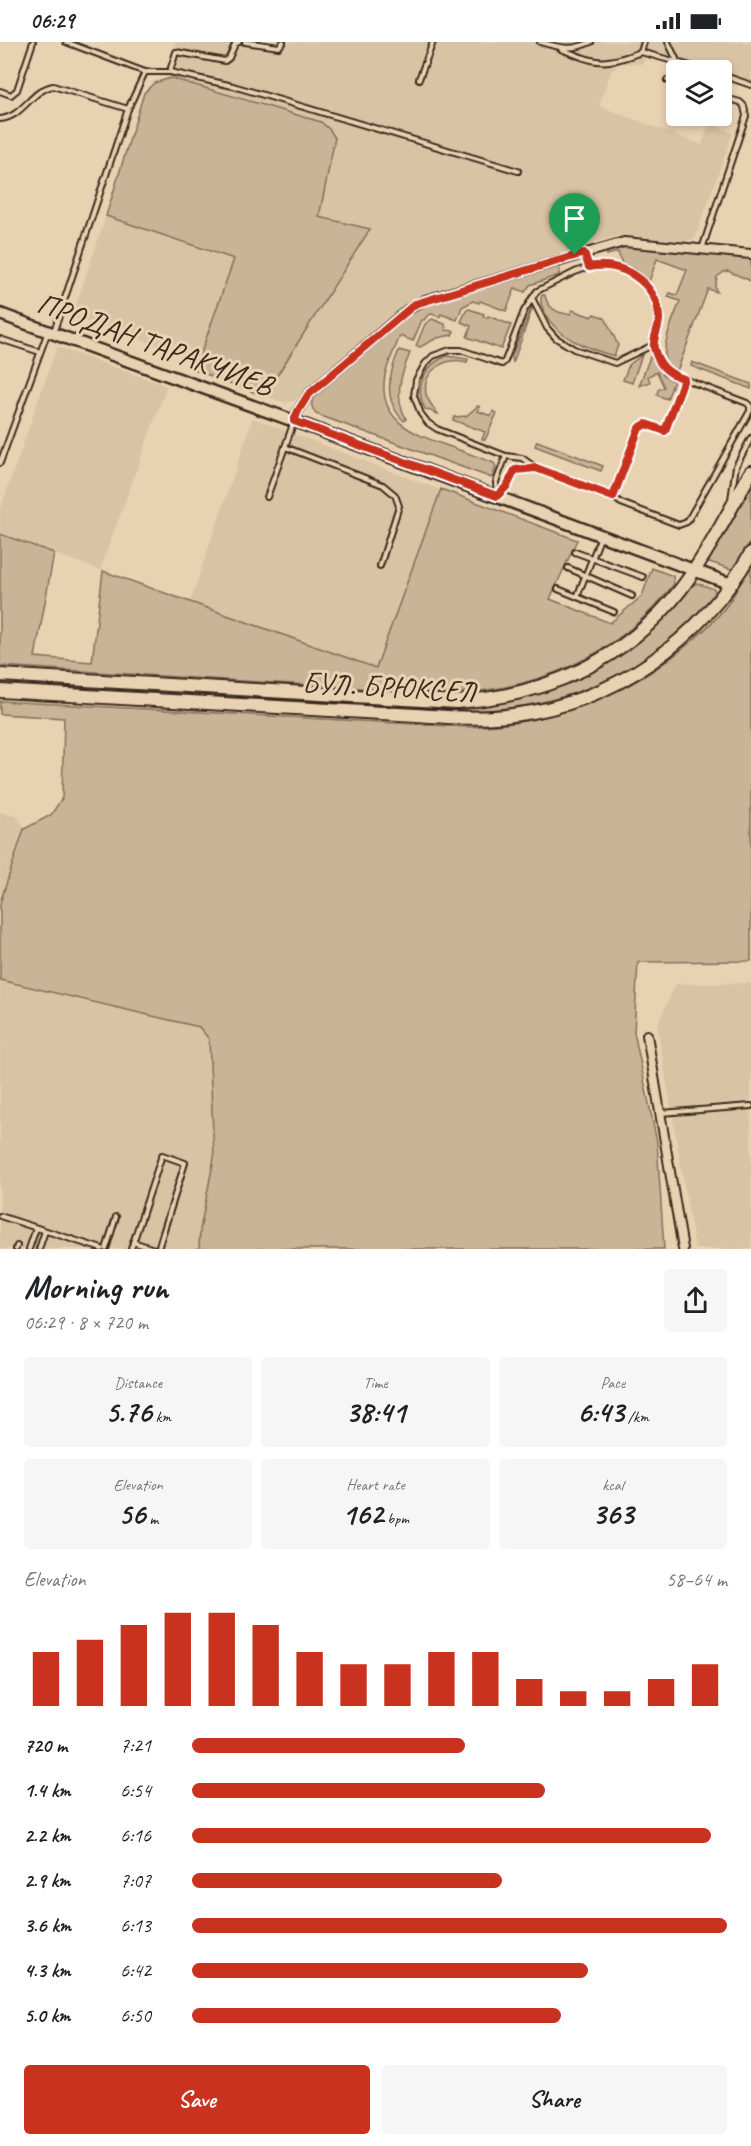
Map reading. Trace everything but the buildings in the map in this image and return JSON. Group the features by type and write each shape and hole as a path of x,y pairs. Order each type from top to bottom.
{"main road":[{"name":"БУЛ. БРЮКСЕЛ","path":"0,675 456,702 499,698 557,682 612,653 635,636 659,614 695,570 751,472"},
{"name":"БУЛ. БРЮКСЕЛ","path":"0,690 477,718 519,715 551,708 595,693 648,665 703,619 732,584 751,553"}],"street":[{"path":"294,421 308,395 415,304 624,242 751,254"},
{"name":"ПРОДАН ТАРАКЧИЕВ","path":"0,314 732,584"},
{"path":"647,1035 682,1249"}],"lane":[{"path":"0,91 11,95 17,90 33,42"},
{"path":"66,42 145,72 170,72 233,86 518,171"},
{"path":"170,72 176,52 225,61 229,58 233,46 239,42"},
{"path":"245,42 273,47 283,42"},
{"path":"419,80 434,42"},
{"path":"540,42 592,62 613,62 641,52 671,60"},
{"path":"561,49 591,42"},
{"path":"641,52 644,42"},
{"path":"668,42 677,60"},
{"path":"0,463 40,352 51,331 128,109 145,72"},
{"path":"732,78 751,85"},
{"path":"0,119 9,118 41,90 53,86 128,109"},
{"path":"702,249 746,116 744,106 732,100"},
{"path":"584,253 589,267"},
{"path":"603,265 622,269 634,275 646,285 654,297 659,312 658,328 653,345 663,368 670,374 747,403 751,408 687,522 679,525 536,468 522,458 506,456 431,426 421,414 417,406 414,385 425,364 433,356 444,351 461,350 497,364 504,363 524,311 532,297 546,286 589,267 603,265"},
{"path":"532,297 551,334 574,348 615,363 653,345"},
{"path":"0,339 40,352"},
{"path":"613,497 639,428 646,424 665,431 684,379"},
{"path":"267,497 294,421"},
{"path":"729,510 736,466 751,438"},
{"path":"285,447 383,485 395,495 399,506 380,566"},
{"path":"497,496 496,482 506,456"},
{"path":"497,496 507,486 515,470 536,468"},
{"path":"578,597 602,535"},
{"path":"575,552 643,577"},
{"path":"568,568 632,596"},
{"path":"558,589 614,612"},
{"path":"660,1113 751,1106"},
{"path":"131,1249 133,1242 162,1155 185,1163 156,1249 133,1242"},
{"path":"0,1216 104,1249 116,1218"},
{"path":"29,1249 36,1228"},
{"path":"39,1249 45,1230"}],"shaded area":[{"path":"176,42 751,42 751,88 732,82 732,60 666,60 666,62 646,56 642,64 621,63 611,72 599,106 702,145 708,126 716,126 733,133 695,238 685,242 617,236 417,297 293,401 286,403 264,396 370,230 318,217 335,138 321,122 163,76"},
{"path":"171,78 321,122 335,138 319,217 370,229 264,396 195,370 234,259 106,216 144,93 154,83"},
{"path":"106,216 235,259 199,359 72,317"},
{"path":"616,247 751,258 751,281 728,271 717,277 715,287 717,292 708,289 677,371 666,364 665,348 668,332 680,301 668,297 670,293 677,295 687,270 657,259 649,282 635,269 622,264 618,252 607,255 606,250"},
{"path":"577,259 576,262 560,267 559,275 530,285 525,292 515,288 506,311 480,301 479,303 473,301 462,307 457,320 441,314 440,317 428,315 422,320 413,341 400,336 390,360 385,375 384,390 386,403 392,414 409,429 421,435 494,463 496,467 492,478 316,414 313,410 313,398 415,310 428,304"},
{"path":"542,295 545,295 551,307 561,313 570,314 572,310 592,317 594,314 605,318 618,345 614,356 584,346 557,329 550,322 543,308"},
{"path":"532,306 532,309 513,363 512,356"},
{"path":"469,309 484,314 483,316 487,318 488,316 511,325 501,349 467,337 471,326 461,322"},
{"path":"432,319 445,324 446,330 454,331 452,335 437,338 420,347 416,346 425,324"},
{"path":"57,347 167,386 100,570 0,534 0,510"},
{"path":"399,350 410,353 403,370 399,394 406,419 404,421 393,404 389,387 392,368"},
{"path":"642,355 632,383 623,380 629,365"},
{"path":"447,356 468,359 467,362 444,363 437,367 428,378 426,394 438,414 425,409 420,393 421,385 427,370"},
{"path":"650,357 664,375 674,381 667,399 657,395 658,390 664,387 657,372 648,376 650,382 639,386"},
{"path":"692,362 751,384 751,389 691,366"},
{"path":"478,406 480,407 478,411 491,416 493,411 497,413 485,440 482,439 485,432 453,420 454,417 466,416"},
{"path":"253,418 440,490 377,668 190,602"},
{"path":"537,441 603,466 601,471 535,446"},
{"path":"751,483 751,541 734,570 709,562 709,558"},
{"path":"441,489 577,540 550,599 610,623 642,596 652,568 673,576 674,584 652,610 627,632 599,651 539,678 507,687 474,692 440,693 0,666 0,534 54,553 35,657 92,662 103,571 376,668"},
{"path":"751,565 751,961 638,962 634,1032 657,1142 664,1249 199,1249 200,1230 214,1158 209,1039 199,1027 0,980 0,903 24,829 51,815 62,798 64,718 0,714 0,701 468,727 530,720 588,704 616,692 668,660 720,614"},
{"path":"697,583 714,589 716,593 691,621 663,646 632,667 598,684 563,697 526,705 489,710 451,710 28,686 29,684 450,707 487,704 521,698 585,675 614,658 641,637 691,586"},
{"path":"0,812 18,817 24,829 0,903"},
{"path":"0,980 199,1027 209,1039 214,1158 200,1230 199,1249 0,1249"},
{"path":"751,983 751,1249 695,1249 657,1025 676,984"}],"route":[{"path":"584,253 589,267 613,266 627,271 646,285 654,297 659,312 658,328 653,345 660,364 666,372 684,379 665,431 646,424 639,428 613,497 536,468 515,470 507,486 497,496 294,421 308,395 415,304 575,255 584,253"}]}
